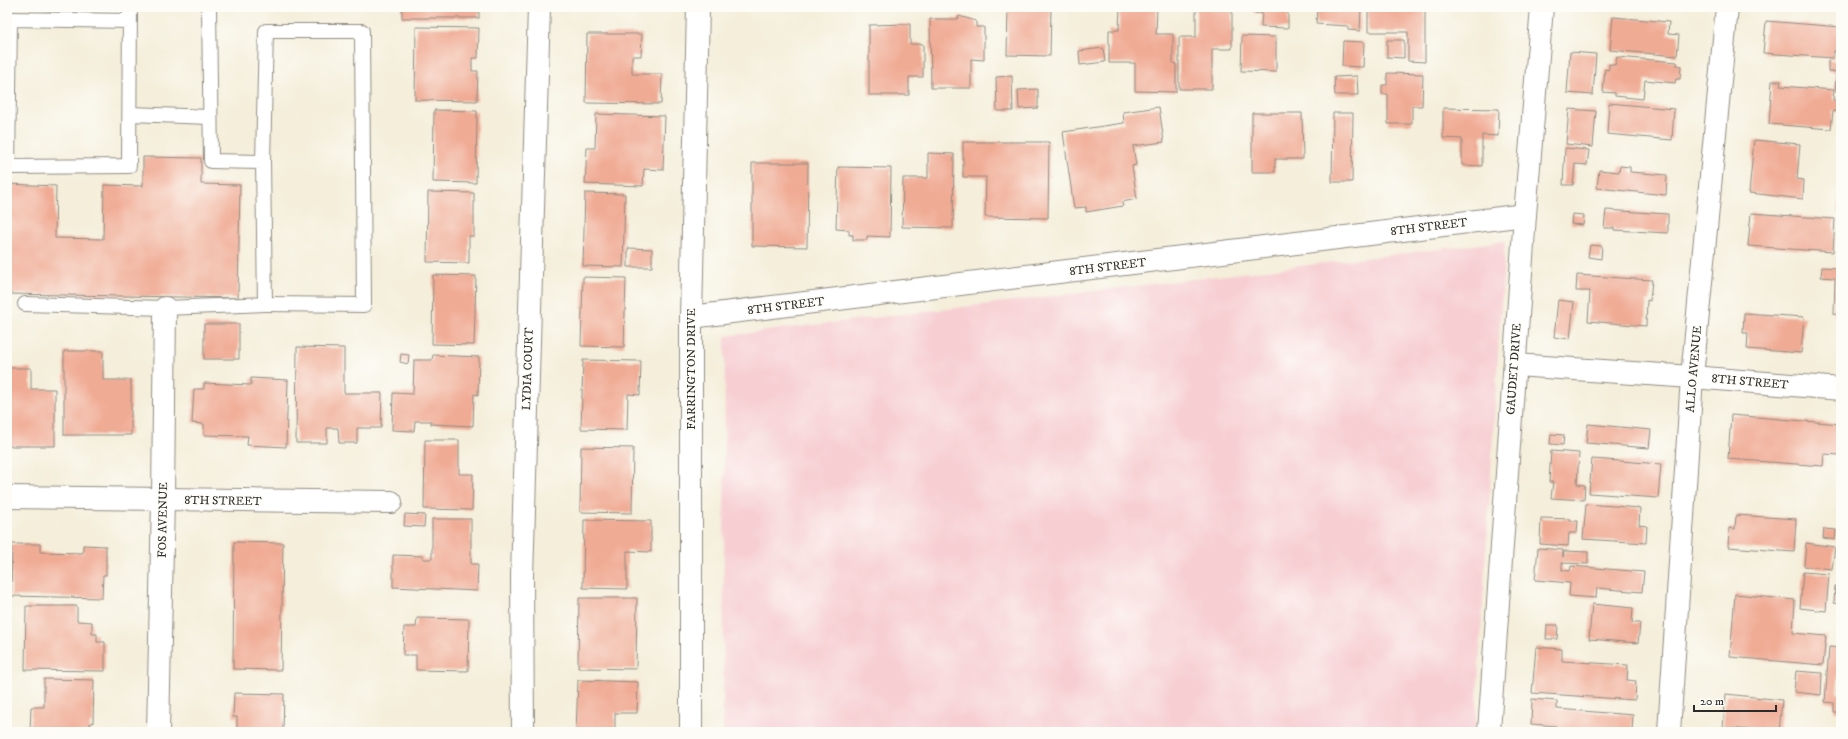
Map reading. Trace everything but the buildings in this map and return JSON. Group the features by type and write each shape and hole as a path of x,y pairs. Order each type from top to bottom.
{"street":[{"name":"LYDIA COURT","path":"523,732 522,577 539,7"},
{"name":"FARRINGTON DRIVE","path":"691,732 691,317 698,7"},
{"name":"GAUDET DRIVE","path":"1490,732 1524,215 1542,7"},
{"name":"ALLO AVENUE","path":"1669,732 1692,377 1727,7"},
{"name":"8TH STREET","path":"691,317 1524,215"},
{"name":"FOS AVENUE","path":"158,732 163,500 164,308"},
{"name":"8TH STREET","path":"1515,365 1841,389"},
{"name":"8TH STREET","path":"7,497 391,502"}],"lane":[{"path":"209,7 211,161 263,162"},
{"path":"130,14 129,166 8,167 10,19 130,14"},
{"path":"25,304 164,308 265,304 364,305 362,31 266,31 263,162 265,304"},
{"path":"130,114 210,117"}],"shaded area":[{"path":"1505,241 1475,732 723,732 725,336"}]}
